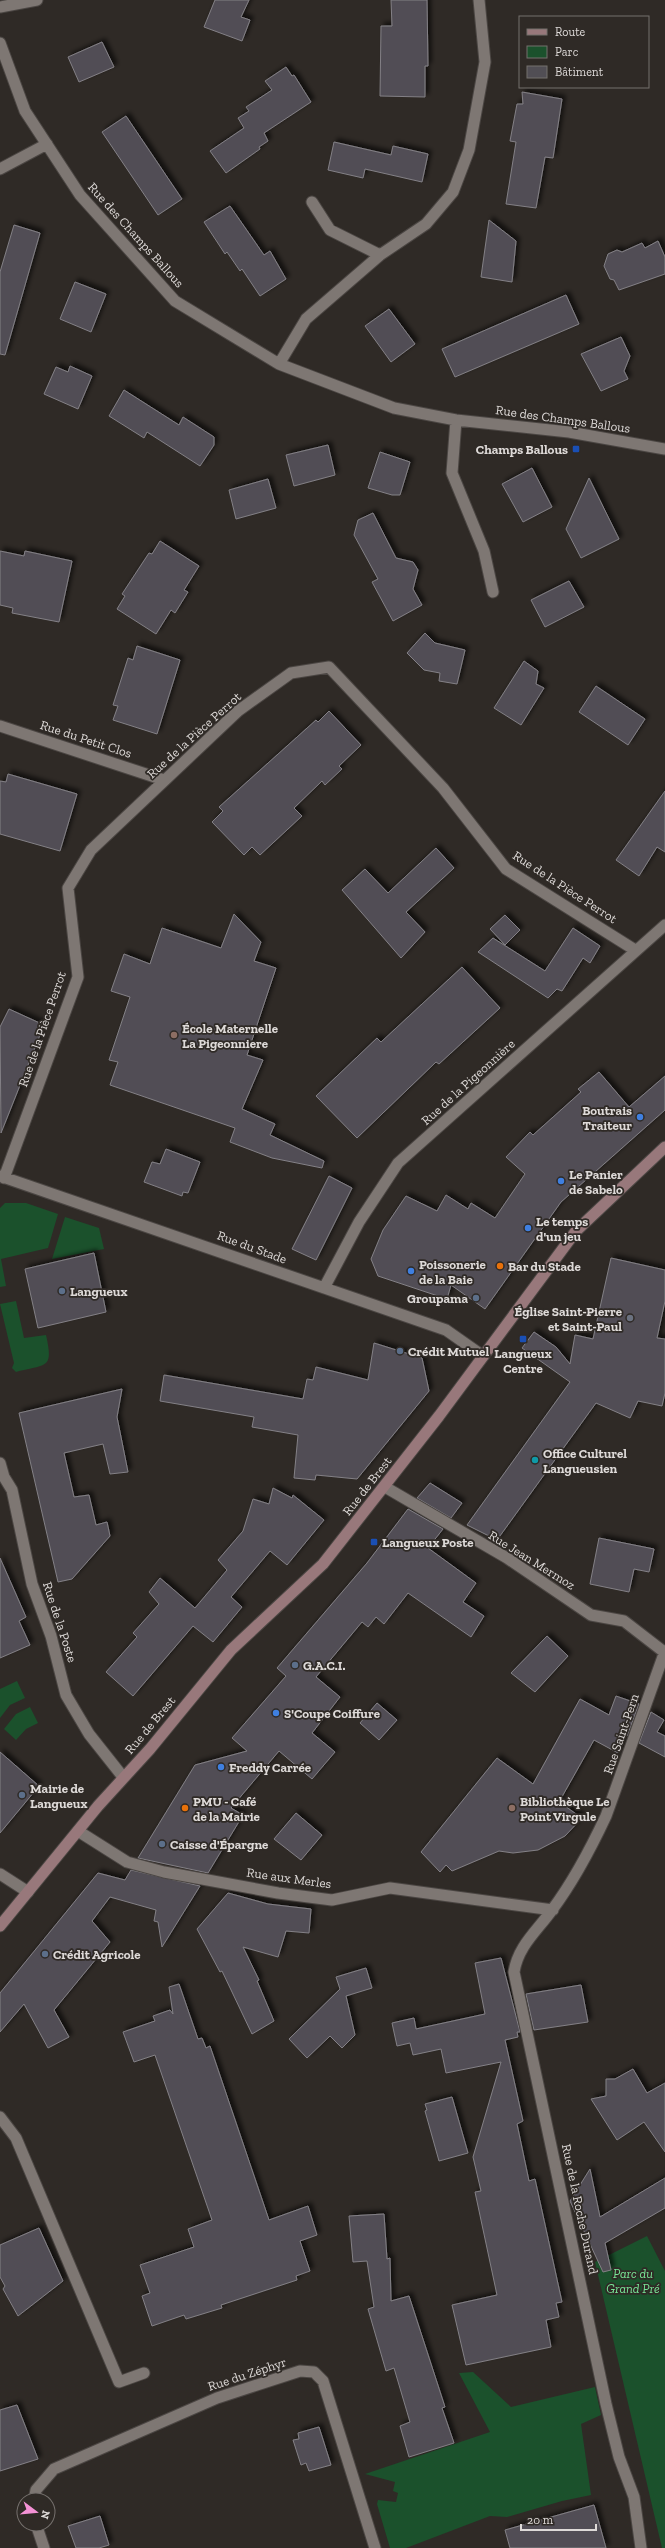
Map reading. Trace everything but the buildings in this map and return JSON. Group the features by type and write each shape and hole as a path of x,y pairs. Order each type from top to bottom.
{"main road":[{"name":"Rue de Brest","path":"0,1926 123,1777 150,1748 247,1632 323,1564 385,1487 576,1231 665,1147"}],"street":[{"path":"0,7 37,0"},
{"path":"279,364 306,319 380,255 426,224 453,192 469,150 485,62 479,0"},
{"name":"Rue des Champs Ballous","path":"0,43 26,111 80,195 175,301 279,364 394,408 456,420 569,432 665,449"},
{"path":"0,169 47,144"},
{"path":"312,202 330,230 380,255"},
{"path":"456,420 452,473 484,551 493,592"},
{"name":"Rue de la Pièce Perrot","path":"1,1178 78,977 68,888 91,850 238,711 292,673 329,667 443,788 506,869 635,950"},
{"name":"Rue du Petit Clos","path":"0,726 164,780"},
{"name":"Rue de la Pigeonnière","path":"324,1288 359,1222 398,1163 635,950 665,925"},
{"name":"Rue du Stade","path":"1,1178 125,1218 446,1330 483,1356"},
{"name":"Rue de la Poste","path":"0,1463 4,1477 12,1490 32,1584 51,1636 66,1695 89,1734 123,1777"},
{"name":"Rue Jean Mermoz","path":"385,1487 507,1558 591,1615 624,1621 665,1651"},
{"name":"Rue Saint-Pern","path":"553,1910 595,1839 606,1816 665,1651"},
{"name":"Rue aux Merles","path":"78,1831 127,1862 164,1872 278,1894 332,1900 390,1888 553,1910"},
{"path":"0,1874 28,1892"},
{"name":"Rue de la Roche Durand","path":"553,1910 524,1944 516,1958 514,1972 608,2412 619,2457 634,2497 641,2548"},
{"path":"0,2117 16,2138 119,2382 144,2373"},
{"name":"Rue du Zéphyr","path":"36,2492 54,2469 217,2398 300,2371 314,2372 323,2381 376,2548"},
{"path":"39,2532 44,2548"}],"green space":[{"path":"5,1203 26,1203 58,1214 48,1248 1,1259 6,1286 0,1287 0,1208"},
{"path":"65,1217 99,1228 104,1249 52,1259"},
{"path":"16,1301 24,1338 46,1335 49,1354 48,1360 45,1364 16,1372 12,1368 14,1363 0,1304"},
{"path":"17,1681 25,1698 10,1705 0,1718 0,1689"},
{"path":"30,1707 38,1723 26,1729 16,1740 4,1729 16,1714"},
{"name":"Parc du Grand Pré","path":"647,2236 665,2271 665,2548 662,2548 595,2262"},
{"path":"473,2372 511,2407 595,2387 601,2415 581,2424 591,2495 562,2501 507,2517 490,2516 406,2548 390,2548 377,2504 378,2500 396,2502 398,2493 393,2491 395,2482 365,2474 490,2432 459,2373"}],"place":[{"name":"Champs Ballous","path":"576,449"},
{"name":"École Maternelle La Pigeonniere","path":"174,1035"},
{"name":"Boutrais Traiteur","path":"640,1117"},
{"name":"Le Panier de Sabelo","path":"561,1181"},
{"name":"Le temps d'un jeu","path":"528,1228"},
{"name":"Bar du Stade","path":"500,1266"},
{"name":"Poissonerie de la Baie","path":"411,1271"},
{"name":"Langueux","path":"62,1291"},
{"name":"Groupama","path":"476,1298"},
{"name":"Église Saint-Pierre et Saint-Paul","path":"630,1318"},
{"name":"Langueux Centre","path":"523,1339"},
{"name":"Crédit Mutuel","path":"400,1351"},
{"name":"Office Culturel Langueusien","path":"535,1460"},
{"name":"Langueux Poste","path":"374,1542"},
{"name":"G.A.C.I.","path":"295,1665"},
{"name":"S'Coupe Coiffure","path":"276,1713"},
{"name":"Freddy Carrée","path":"221,1767"},
{"name":"Mairie de Langueux","path":"22,1795"},
{"name":"PMU - Café de la Mairie","path":"185,1808"},
{"name":"Bibliothèque Le Point Virgule","path":"512,1808"},
{"name":"Caisse d'Épargne","path":"162,1844"},
{"name":"Crédit Agricole","path":"45,1954"}]}
